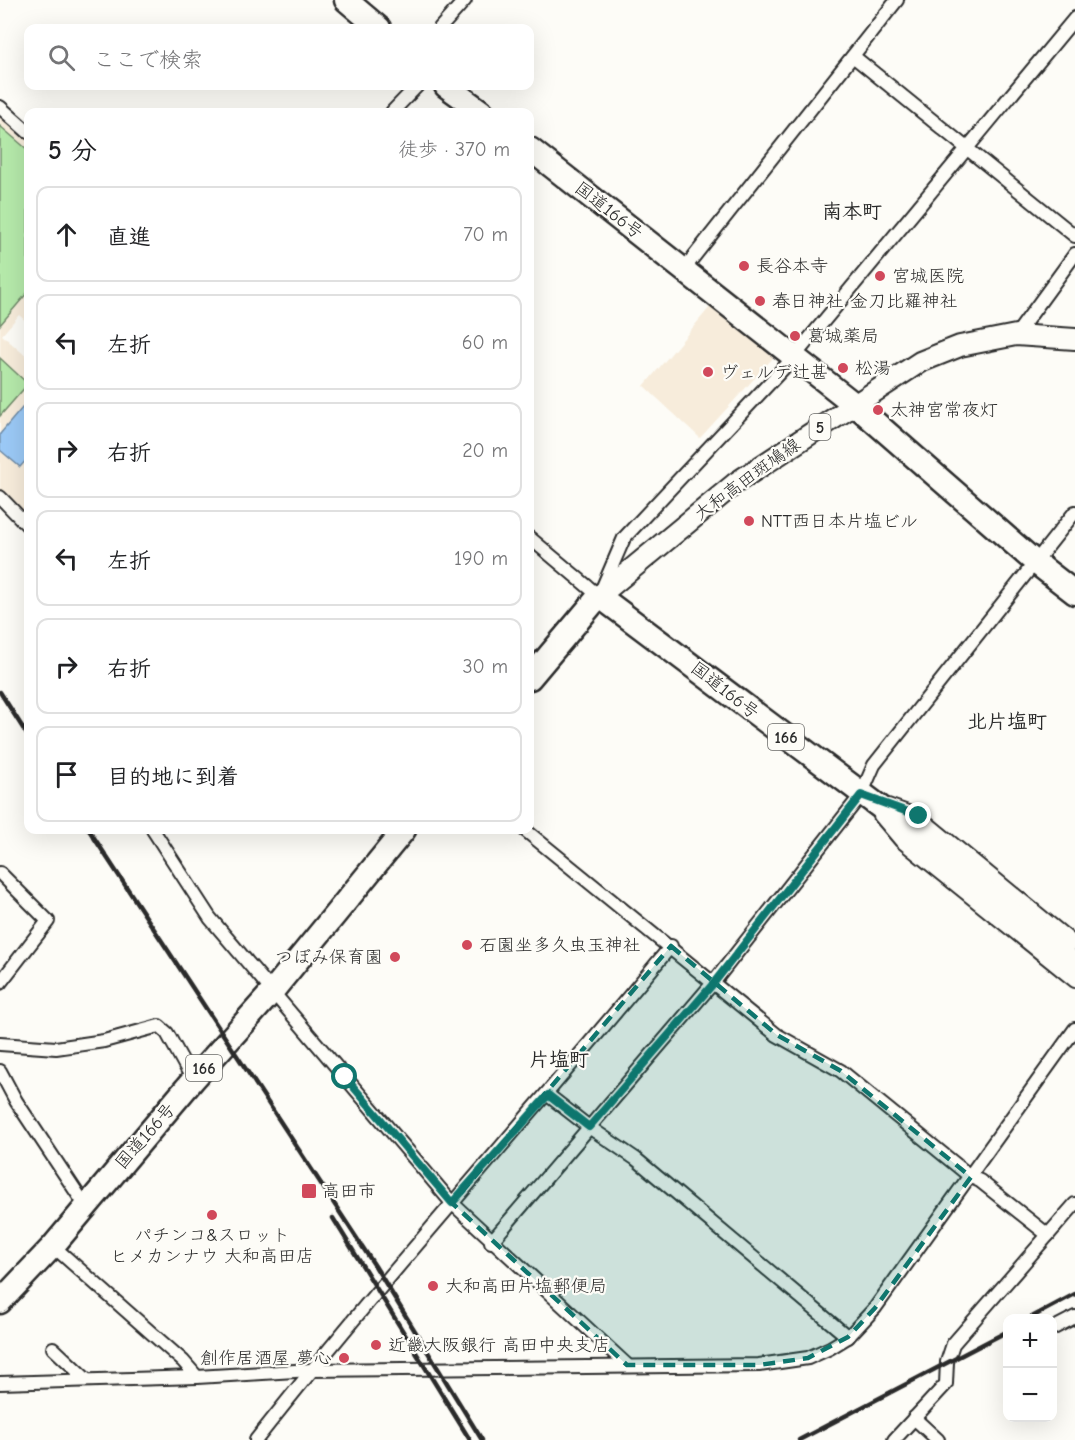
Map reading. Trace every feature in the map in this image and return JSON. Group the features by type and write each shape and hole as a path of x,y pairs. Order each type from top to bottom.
{"highway":[{"path":"346,0 374,24"},
{"path":"452,90 476,108"},
{"name":"国道166号","path":"534,152 854,404 1035,562 1075,593"},
{"path":"534,673 599,596"},
{"name":"国道166号","path":"599,596 861,795 912,831 1075,965"},
{"name":"国道166号","path":"0,1302 52,1246 193,1080 272,993 401,834"}],"main road":[{"name":"大和高田斑鳩線","path":"599,596 737,482 920,362 960,346 1016,335 1075,339"}],"street":[{"path":"444,24 465,0"},
{"path":"684,268 897,0"},
{"path":"534,541 599,596 624,538 794,357 1075,18"},
{"path":"853,56 1075,236"},
{"path":"397,108 413,90"},
{"path":"0,107 24,128"},
{"path":"1016,335 1075,254"},
{"path":"0,497 24,522"},
{"path":"491,1242 713,984 861,795 874,765 1075,512"},
{"path":"861,795 919,816 1075,944"},
{"path":"861,795 900,841 1075,981"},
{"path":"156,834 210,918 452,1203 491,1242 627,1365"},
{"path":"530,834 671,946 713,984 777,1035 841,1071 971,1177 980,1181 1048,1235"},
{"path":"0,983 48,921 1,877"},
{"path":"256,1440 311,1370 452,1203 548,1095 671,946"},
{"path":"0,1044 56,1048 104,1041 159,1026 167,1033 193,1080"},
{"path":"0,1383 197,1377 311,1370 759,1365 808,1358 848,1337 875,1308 1075,1029"},
{"path":"0,1071 16,1101 85,1205"},
{"path":"548,1095 636,1159 848,1337"},
{"path":"894,1440 946,1384 947,1362 953,1344 1075,1204"},
{"path":"52,1246 183,1361 197,1377"},
{"path":"1057,1327 1075,1317"},
{"path":"53,1348 87,1380"},
{"path":"914,1419 938,1440"}],"highlighted area":[{"path":"671,946 777,1035 841,1071 971,1177 875,1308 848,1337 808,1358 759,1365 627,1365 452,1203"}],"shaded area":[{"path":"0,114 24,135 24,147 0,126"},
{"path":"24,297 24,319 19,315 2,335 24,354 24,380 0,358 0,325"},
{"name":"ヴェルデ辻甚","path":"715,301 772,348 773,358 700,438 644,386"},
{"path":"24,389 24,406 0,434 0,416"},
{"path":"0,450 20,467 24,462 24,518 0,493"}],"green space":[{"path":"0,126 24,147 24,297 0,325"},
{"path":"0,358 24,380 24,389 0,416"}],"water":[{"path":"24,406 24,462 20,467 0,450 0,434"}],"railway":[{"path":"0,692 24,730"},
{"path":"92,834 375,1266 482,1440"},
{"path":"333,1218 470,1440"},
{"path":"1038,1314 1075,1294"},
{"path":"799,1440 1003,1334"}],"place":[{"name":"長谷本寺","path":"744,266"},
{"name":"宮城医院","path":"880,276"},
{"name":"春日神社 金刀比羅神社","path":"760,301"},
{"name":"葛城薬局","path":"795,336"},
{"name":"松湯","path":"843,368"},
{"name":"ヴェルデ辻甚","path":"708,372"},
{"name":"太神宮常夜灯","path":"878,410"},
{"name":"NTT西日本片塩ビル","path":"749,521"},
{"name":"石園坐多久虫玉神社","path":"467,945"},
{"name":"つぼみ保育園","path":"395,957"},
{"name":"高田市","path":"309,1191"},
{"name":"パチンコ&スロット ヒメカンナウ 大和高田店","path":"212,1215"},
{"name":"大和高田片塩郵便局","path":"433,1286"},
{"name":"近畿大阪銀行 高田中央支店","path":"376,1345"},
{"name":"創作居酒屋 夢心","path":"344,1358"}],"district":[{"name":"南本町","path":"852,211"},
{"name":"北片塩町","path":"1007,721"},
{"name":"片塩町","path":"559,1059"}],"route":[{"path":"345,1077 452,1203 470,1180 548,1095 589,1127 713,984 861,795 919,816"}]}
